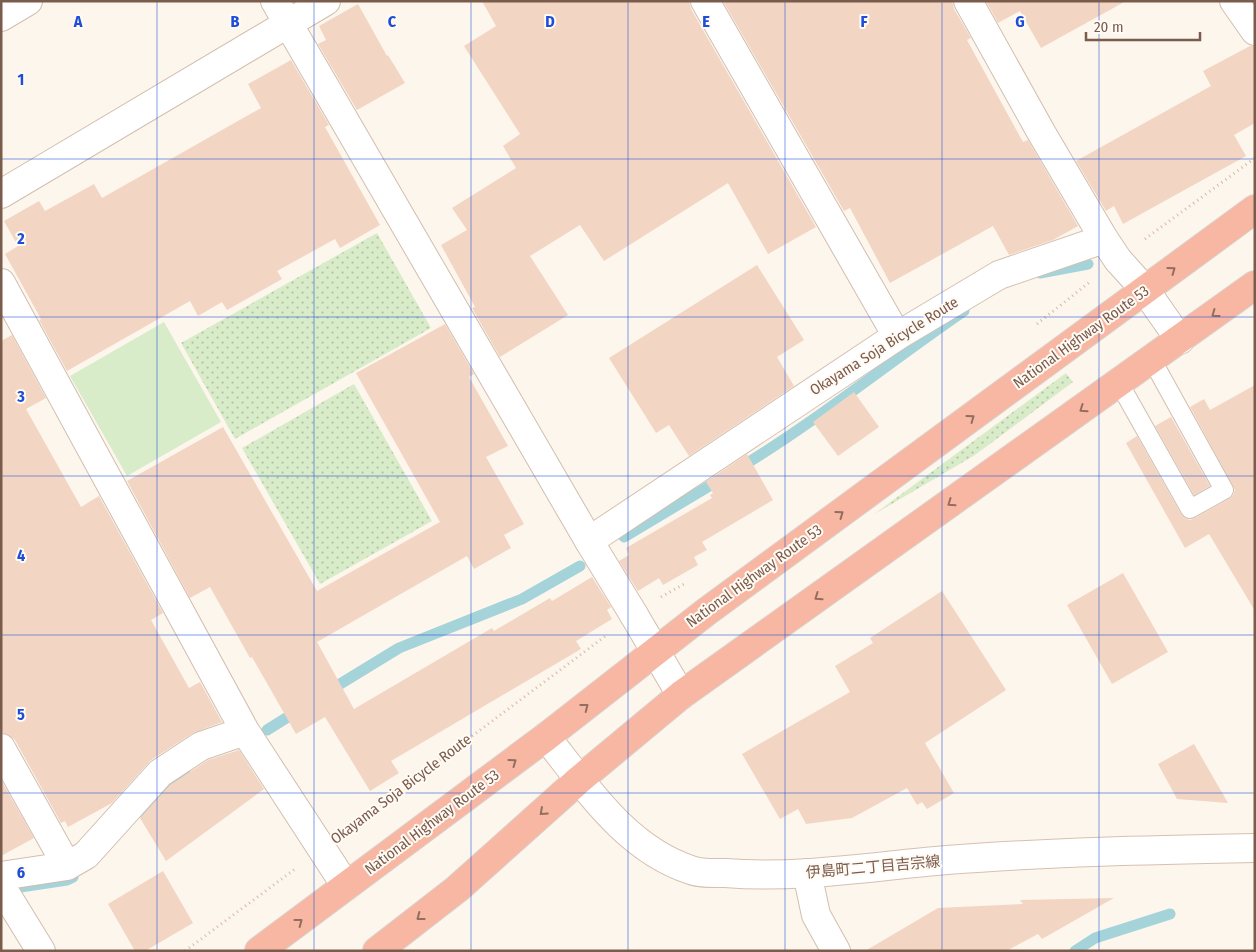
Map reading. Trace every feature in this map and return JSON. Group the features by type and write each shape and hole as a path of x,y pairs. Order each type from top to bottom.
{"highway":[{"name":"National Highway Route 53","path":"259,951 546,737 655,651 1255,209"},
{"path":"360,951 386,944 457,889 580,779 681,695 1255,285"}],"street":[{"path":"1,17 28,1"},
{"path":"1,194 281,12 326,1"},
{"path":"705,1 897,336"},
{"path":"968,1 1040,132 1111,250 1145,290 1180,340"},
{"path":"1234,1 1255,31"},
{"path":"281,12 589,541 681,695"},
{"name":"Okayama Soja Bicycle Route","path":"589,541 897,336 999,275 1111,250"},
{"path":"1,283 245,731 346,886"},
{"path":"41,951 2,888 67,866 86,856 160,773 201,746 245,731"},
{"name":"伊島町二丁目吉宗線","path":"546,737 623,830 655,854 692,871 742,875 807,873 890,864 1019,854 1255,848"},
{"path":"1,748 67,866"},
{"path":"807,873 816,915 836,951"}],"lane":[{"path":"1119,383 1190,509 1224,490 1152,360"}],"path":[{"path":"1111,250 1255,158"},
{"name":"Okayama Soja Bicycle Route","path":"185,951 609,634"}],"green space":[{"path":"377,233 431,328 235,439 181,343"},
{"path":"164,322 221,422 127,476 70,376"},
{"path":"1066,373 1073,382 975,455 873,515"},
{"path":"354,384 432,521 320,584 242,448"}],"building":[{"path":"482,1 689,1 691,9 816,227 768,254 728,183 604,261 580,225 530,256 568,315 500,357 472,308 475,307 441,245 467,230 452,208 516,168 503,146 520,134 464,46 496,26"},
{"path":"723,1 952,1 954,9 971,38 967,40 1023,142 1028,140 1078,226 1053,240 1009,255 993,226 890,283 850,208 844,211"},
{"path":"986,1 1126,1 1041,48 1020,11 998,23"},
{"path":"358,4 387,56 405,83 357,110 318,44 326,40 319,26"},
{"path":"1250,46 1255,46 1255,123 1234,135 1246,156 1123,224 1114,206 1106,211 1076,161 1211,86 1203,71"},
{"path":"291,60 329,125 325,127 380,225 340,248 335,239 277,271 282,279 227,310 222,302 198,316 190,301 67,371 5,254 18,246 4,221 39,201 45,211 94,184 102,198 261,108 248,84"},
{"path":"757,265 804,340 777,357 794,386 689,456 669,425 656,433 609,358"},
{"path":"445,324 474,374 469,377 508,446 486,457 524,524 504,535 511,548 474,569 467,556 317,642 354,709 492,628 494,631 550,598 552,601 592,577 611,607 607,610 612,619 576,641 581,649 391,761 399,773 370,791 325,717 296,734 210,587 190,598 127,481 223,427 317,591 440,522 356,373"},
{"path":"12,335 46,398 26,409 81,507 99,496 163,613 151,620 189,688 200,682 222,722 193,733 151,760 112,803 68,827 65,821 61,823 15,740 1,732 1,341"},
{"path":"1255,385 1255,611 1209,534 1185,548 1126,443 1137,436 1181,514 1190,520 1195,518 1229,499 1235,490 1190,407 1204,399 1210,410"},
{"path":"854,392 879,427 838,456 813,422"},
{"path":"1171,417 1210,486 1194,495 1155,426"},
{"path":"747,454 773,500 702,542 707,550 694,557 698,565 663,585 659,578 638,591 619,561 629,555 626,548 712,498 710,495 713,493 706,482"},
{"path":"1123,573 1168,652 1112,684 1067,605"},
{"path":"942,591 1006,690 925,743 954,793 927,809 922,802 917,805 907,788 852,818 806,824 798,809 780,819 742,754 850,692 835,666 873,643 870,638"},
{"path":"1194,744 1228,803 1177,799 1158,764"},
{"path":"239,750 264,789 166,861 140,818 170,785 208,760"},
{"path":"1,780 34,838 1,856"},
{"path":"163,871 193,923 145,951 135,951 108,904"},
{"path":"1114,898 1042,939 1038,934 1006,951 865,951 938,908 1023,904 1020,900"}],"waterway":[{"path":"1040,273 1088,264"},
{"path":"739,468 824,411 964,311"},
{"path":"624,537 721,479"},
{"path":"327,692 399,648 522,599 580,566"},
{"path":"267,730 299,710"},
{"path":"143,812 185,770"},
{"path":"14,888 67,880 73,877"},
{"path":"1075,951 1095,938 1170,914"}]}
